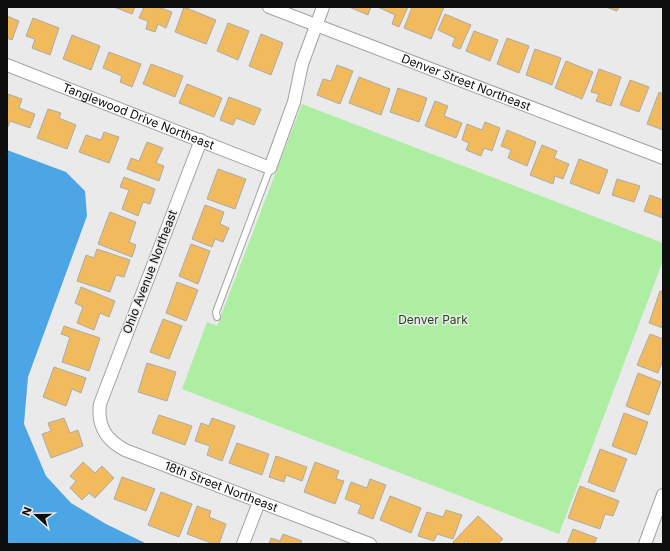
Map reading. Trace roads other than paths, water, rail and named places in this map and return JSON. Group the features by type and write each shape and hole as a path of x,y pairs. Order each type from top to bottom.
{"street":[{"name":"Denver Street Northeast","path":"269,7 663,158"},
{"path":"270,168 294,102 302,64 323,7"},
{"name":"Tanglewood Drive Northeast","path":"7,65 270,168"},
{"name":"Ohio Avenue Northeast","path":"100,404 201,140"},
{"name":"18th Street Northeast","path":"100,404 99,415 104,431 108,439 116,445 370,544"},
{"path":"645,544 663,495"},
{"path":"243,544 259,502"}],"lane":[{"path":"217,317 216,312 270,168"}],"water":[{"path":"7,150 66,172 85,191 87,216 28,377 24,424 46,476 71,503 106,524 147,544 7,544"}],"park label":[{"name":"Denver Park","path":"433,320"}]}
